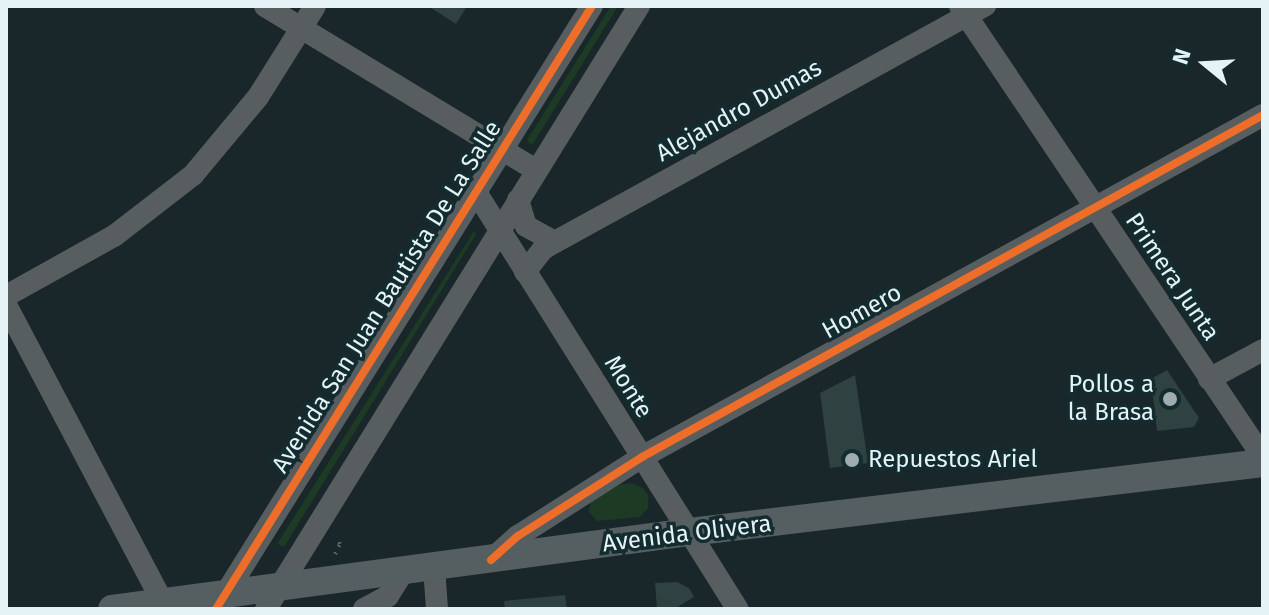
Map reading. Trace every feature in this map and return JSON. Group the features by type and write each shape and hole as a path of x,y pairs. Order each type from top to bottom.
{"main road":[{"name":"Avenida Olivera","path":"112,609 274,597 434,567 690,532 1263,463"}],"street":[{"path":"265,6 536,170"},
{"path":"6,296 114,236 193,175 252,106 315,6"},
{"name":"Avenida San Juan Bautista De La Salle","path":"220,601 592,6"},
{"path":"274,597 639,6"},
{"name":"Primera Junta","path":"971,9 1094,207 1263,457"},
{"name":"Alejandro Dumas","path":"525,272 543,249 971,9"},
{"name":"Homero","path":"491,560 518,536 642,457 1263,115"},
{"name":"Monte","path":"476,192 738,609"},
{"path":"518,200 526,226 555,242"},
{"path":"6,305 163,603"},
{"path":"1209,379 1263,350"},
{"path":"434,567 437,609"},
{"path":"364,609 388,596 403,572"}],"green space":[{"path":"611,6 618,6 533,144 529,143 527,140"},
{"path":"474,231 476,234 284,547 277,544"},
{"path":"632,483 643,488 648,495 648,508 640,517 597,521 589,512 591,500 619,485"}],"building":[{"path":"428,6 467,6 456,24"},
{"name":"Pollos a la Brasa","path":"1167,370 1199,418 1194,427 1157,431 1151,379"},
{"path":"855,375 868,463 830,468 820,393"},
{"path":"677,582 689,588 694,597 674,609 657,609 655,583"},
{"path":"565,595 567,609 505,609 504,601"}],"cycle path":[{"path":"216,609 592,6"},
{"path":"491,560 518,536 642,457 1263,115"}],"place":[{"name":"Pollos a la Brasa","path":"1170,399"},
{"name":"Repuestos Ariel","path":"852,460"}]}
